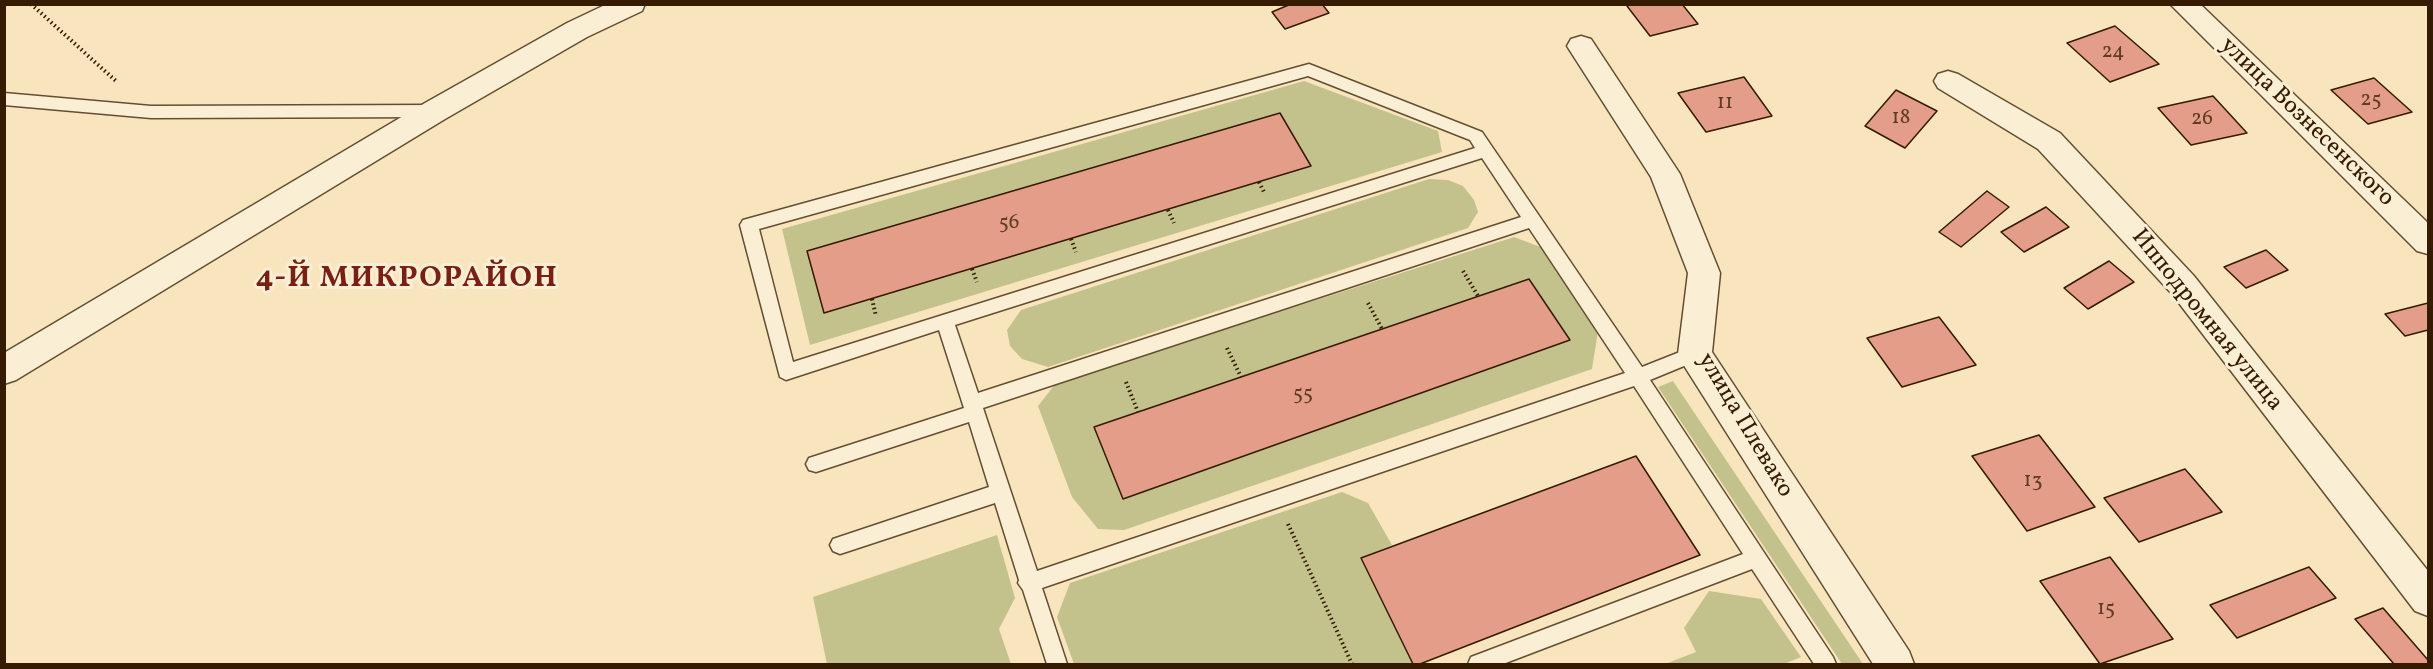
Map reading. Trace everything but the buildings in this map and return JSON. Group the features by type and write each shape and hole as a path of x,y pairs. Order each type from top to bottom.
{"street":[{"path":"4,370 435,111 577,30 632,4"},
{"name":"улица Вознесенского","path":"2183,4 2428,242"},
{"name":"улица Плевако","path":"1581,46 1665,174 1704,273 1695,354 1895,664"},
{"name":"Ипподромная улица","path":"1948,81 2049,141 2183,285 2428,599"}],"lane":[{"path":"1486,151 786,372 749,225 1309,70 1476,136 1638,377 1755,559 1826,664"},
{"path":"4,99 151,112 435,111"},
{"path":"816,464 1533,220"},
{"path":"945,321 975,408 1028,583 1057,664"},
{"path":"1028,583 1638,377 1695,354"},
{"path":"840,545 1000,492"},
{"path":"1478,664 1755,559"}],"path":[{"path":"31,4 151,112"},
{"path":"1276,499 1352,664"}],"shaded area":[{"path":"1304,81 1438,131 1442,152 810,345 782,229"},
{"path":"1429,179 1448,180 1463,186 1474,200 1478,212 1468,228 1048,367 1022,359 1010,346 1007,330 1021,310"},
{"path":"1514,237 1543,248 1598,331 1592,369 1124,530 1098,529 1072,497 1038,406 1056,383"},
{"path":"1673,381 1863,664 1842,664 1658,387"},
{"path":"1342,492 1368,503 1392,545 1361,558 1413,664 1074,664 1057,617 1070,583"},
{"path":"997,535 1015,598 999,629 1011,664 827,664 813,597"},
{"path":"1709,591 1761,599 1801,657 1784,664 1665,664 1696,652 1684,628"}],"district":[{"name":"4-Й МИКРОРАЙОН","path":"407,280"}]}
